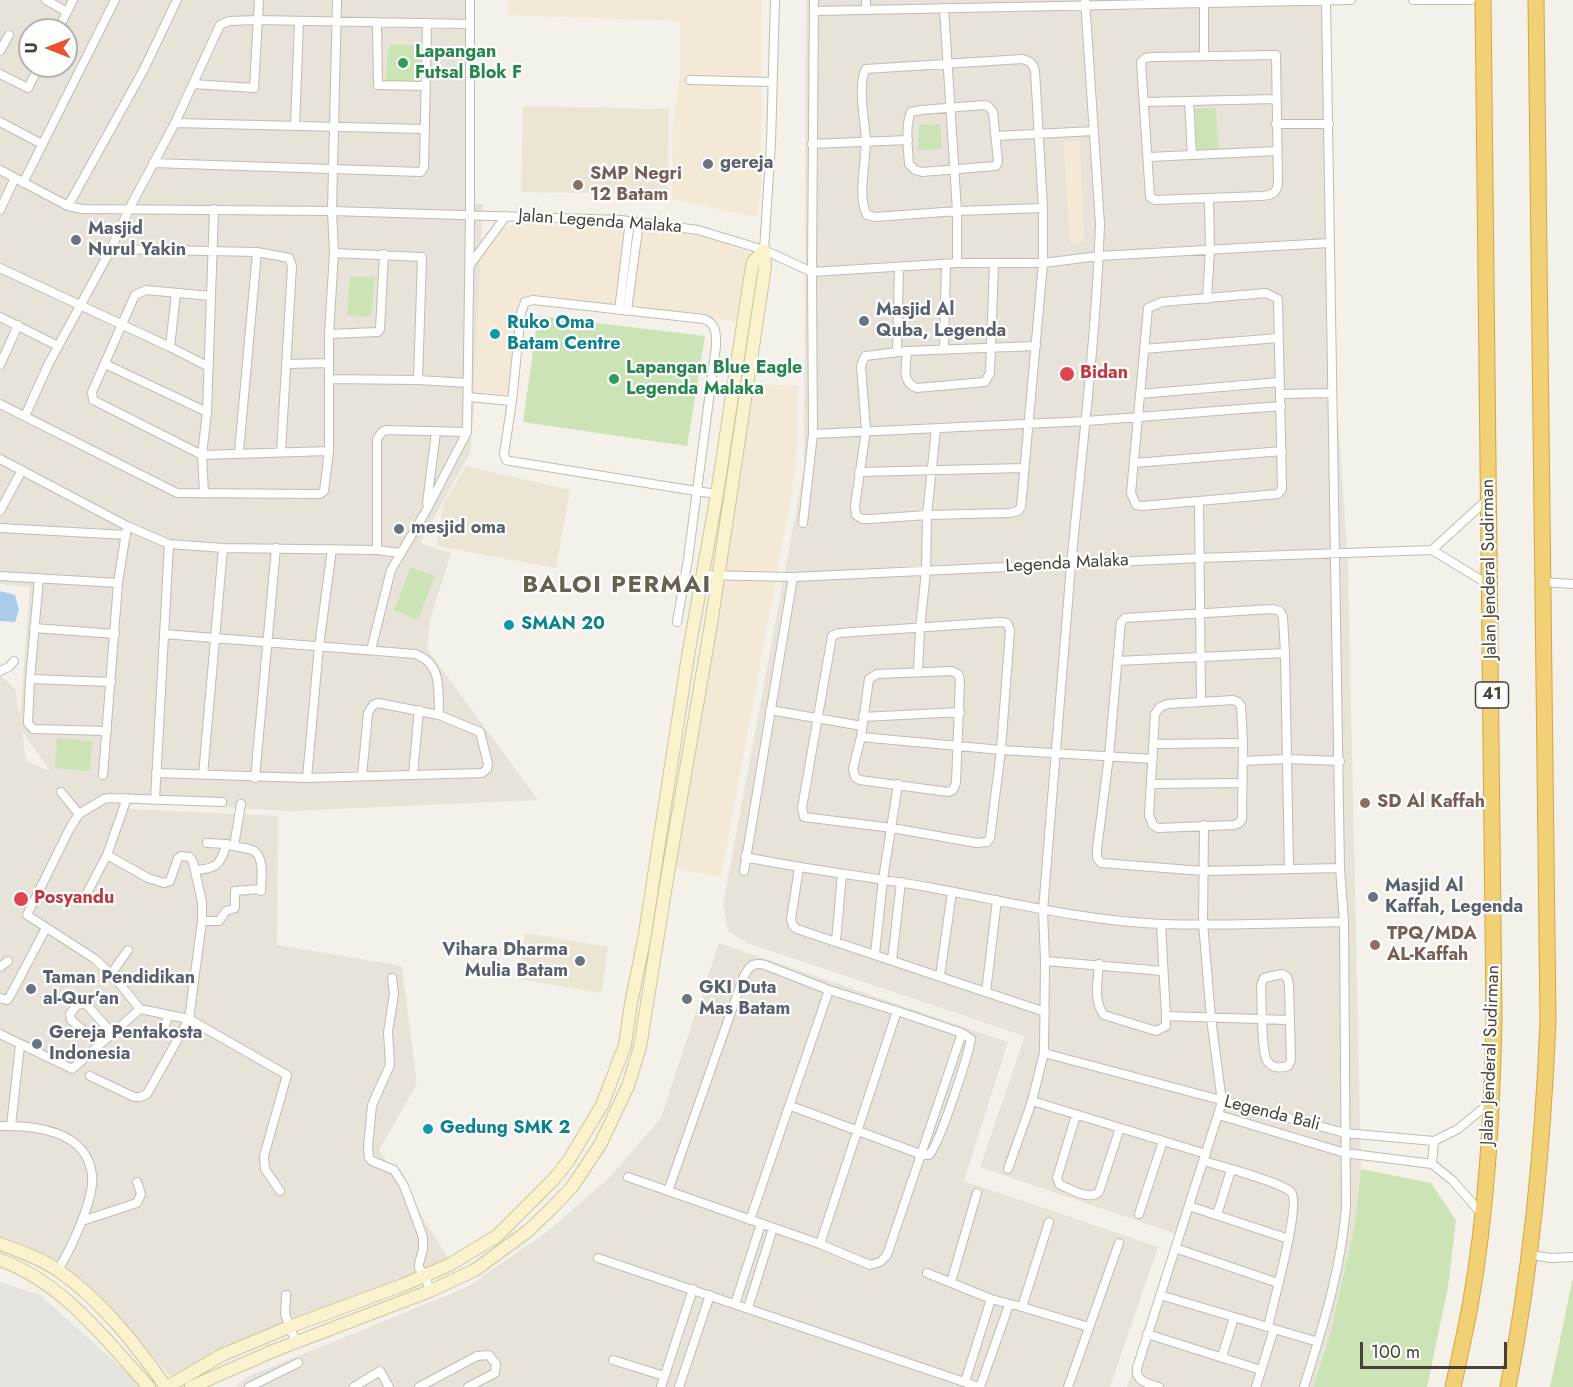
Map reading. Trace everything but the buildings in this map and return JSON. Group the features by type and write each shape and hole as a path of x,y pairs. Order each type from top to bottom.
{"highway":[{"name":"Jalan Jenderal Sudirman","path":"1453,1387 1470,1305 1482,1215 1492,1101 1494,1006 1491,586 1483,0"},
{"path":"1508,1387 1530,1255 1545,1103 1548,1021 1536,0"}],"street":[{"path":"46,0 67,12"},
{"path":"64,18 73,0"},
{"path":"0,210 42,144 115,0"},
{"path":"0,170 68,206 143,71 177,0"},
{"path":"193,84 254,88 259,0"},
{"path":"0,404 168,489 186,494 320,494 324,490 329,452 328,379 334,253 332,211 337,0"},
{"path":"371,650 388,578 467,432 470,265 470,0"},
{"path":"191,1387 430,1291 475,1270 528,1231 572,1186 600,1145 628,1086 640,1047 719,575 765,267 775,0"},
{"path":"803,523 813,434 814,0"},
{"path":"1304,1387 1318,1342 1345,1227 1344,922 1340,868 1326,0"},
{"path":"814,11 866,5 944,8 1085,2 1204,3 1351,0"},
{"path":"1413,0 1471,0"},
{"path":"1008,1169 1032,1101 1044,1053 1043,910 1071,564 1087,421 1099,256 1100,224 1085,2"},
{"path":"1204,3 1204,56"},
{"path":"944,8 957,211 957,263"},
{"path":"25,416 58,346 176,123 220,25 229,21 470,24"},
{"path":"295,126 300,22"},
{"path":"377,22 378,85 425,86"},
{"path":"153,163 421,172 424,167 427,23"},
{"path":"0,51 9,35"},
{"path":"1276,55 1276,99 1278,184 1277,190 1272,195 1155,200 1150,197 1141,68 1141,62 1145,58 1276,55"},
{"path":"1036,346 907,351 875,354 863,359 861,366 866,430 855,506 856,515 870,519 1018,511 1023,499 1023,468 1030,423 1043,263 1043,208 1033,64 1028,60 866,69 862,80 866,142 862,203 867,215 875,217 1043,208"},
{"path":"0,74 28,88 33,78"},
{"path":"690,80 772,82"},
{"path":"1145,102 1276,99"},
{"path":"1190,101 1192,155"},
{"path":"988,106 993,112 998,162 996,166 921,172 909,164 908,140 911,112 950,108 988,106"},
{"path":"0,122 42,144"},
{"path":"176,123 425,129"},
{"path":"1276,124 1329,124"},
{"path":"996,136 1094,131"},
{"path":"812,144 908,140"},
{"path":"1149,157 1277,151"},
{"path":"1207,299 1210,250 1209,199"},
{"name":"Jalan Legenda Malaka","path":"68,206 470,214 634,221 698,230 764,250 812,272"},
{"path":"204,494 202,455 207,412 214,209"},
{"path":"470,265 506,216"},
{"path":"623,311 634,221"},
{"path":"812,272 957,263 1043,263 1099,256 1329,243"},
{"path":"111,249 257,252 286,256 291,261 281,452"},
{"path":"0,1244 58,1270 115,1323 167,1387 222,1355 449,1265 496,1236 543,1192 569,1160 615,1075 625,1045 717,494 753,262 764,250"},
{"path":"239,453 257,252"},
{"path":"334,253 422,257 418,380"},
{"path":"329,334 378,332 384,254"},
{"path":"944,350 946,264"},
{"path":"907,351 906,378 908,384 917,388 986,382 990,373 992,348 994,264"},
{"path":"897,352 899,267"},
{"path":"0,268 209,367"},
{"path":"211,296 146,290 139,292 131,300 92,392 93,400 202,455 329,452"},
{"path":"170,347 176,292"},
{"path":"1266,293 1278,298 1282,489 1278,494 1199,502 1136,505 1131,493 1148,308 1162,302 1207,299 1266,293"},
{"path":"677,622 688,559 696,491 716,332 709,321 704,319 533,300 525,302 521,314 504,454 506,459 510,461 696,491 717,494"},
{"path":"0,316 58,346"},
{"path":"0,365 18,325"},
{"path":"1144,349 1278,338"},
{"path":"287,364 329,363"},
{"path":"105,364 207,412"},
{"path":"328,379 468,383"},
{"path":"1140,394 1279,382"},
{"path":"1280,394 1332,393"},
{"path":"468,397 512,401"},
{"path":"813,434 1087,421 1281,406"},
{"path":"918,672 926,571 927,515 936,429"},
{"path":"377,550 377,439 380,434 386,430 467,432"},
{"path":"426,511 436,432"},
{"path":"1134,463 1282,451"},
{"path":"0,459 128,526 169,544 223,548 377,550 400,553"},
{"path":"859,472 1023,468"},
{"path":"0,511 22,470"},
{"path":"1489,498 1432,550 1491,586"},
{"path":"1199,502 1201,701"},
{"path":"103,776 118,583 128,526"},
{"path":"0,528 126,535"},
{"path":"155,800 169,544"},
{"path":"203,776 223,548"},
{"path":"255,778 276,548"},
{"path":"307,778 319,646 332,549"},
{"name":"Legenda Malaka","path":"702,575 793,577 1336,552 1432,550"},
{"path":"0,576 118,583"},
{"path":"744,871 793,577"},
{"path":"39,578 28,723 33,729 107,731"},
{"path":"1543,582 1573,584"},
{"path":"1289,868 1285,653 1283,616 1280,611 1272,609 1125,618 1121,622 1097,858 1101,862 1203,871 1340,868"},
{"path":"1001,622 1009,626 1001,750 990,838 987,842 977,843 892,828 806,818 802,808 817,718 830,639 834,634 1001,622"},
{"path":"34,628 115,634"},
{"path":"164,634 415,654 428,660 437,675 439,715"},
{"path":"1117,661 1285,653"},
{"path":"0,671 14,661"},
{"path":"952,671 958,674 960,679 960,712 956,783 952,790 948,792 860,780 855,777 853,769 861,737 867,685 872,676 952,671"},
{"path":"30,679 111,682"},
{"path":"1201,701 1238,702 1241,706 1242,819 1239,823 1158,828 1153,825 1149,815 1155,714 1160,707 1168,704 1201,701"},
{"path":"156,773 307,778 482,772 487,770 488,764 480,732 439,715 378,704 373,705 368,713 362,776"},
{"path":"413,774 419,710"},
{"path":"770,710 817,718 863,721 960,712"},
{"path":"861,737 1001,750 1153,759"},
{"path":"1154,744 1243,743"},
{"path":"1243,761 1286,759 1340,761"},
{"path":"1151,784 1243,783"},
{"path":"875,954 883,879 898,784"},
{"path":"61,792 79,814"},
{"path":"87,893 107,855 127,798"},
{"path":"222,802 104,799 79,814 27,915 85,952 111,974 140,1009 189,1019 288,1075 264,1156 265,1169 280,1191"},
{"path":"195,870 215,867 220,862 231,845 241,804"},
{"path":"1159,1387 1143,1382 1136,1373 1222,1102 1211,1018 1203,923 1204,825"},
{"path":"202,921 221,920 226,911 235,908 235,891 261,890 260,862 254,851 231,845 207,843"},
{"path":"90,1076 134,1096 145,1095 189,1019 202,921 202,902 192,859 180,856 170,881 162,883 107,855"},
{"path":"745,857 799,868 901,882 1043,910 1161,924 1344,922"},
{"path":"799,868 791,923 796,929 1045,1012"},
{"path":"836,941 842,873"},
{"path":"892,960 901,882"},
{"path":"940,976 952,892"},
{"path":"986,992 997,900"},
{"path":"1099,964 1097,1001 1104,1014 1156,1031 1166,1026 1161,924"},
{"path":"0,998 9,998 46,928"},
{"path":"111,974 128,950"},
{"path":"0,967 8,961"},
{"path":"1045,961 1163,971"},
{"path":"628,1177 761,1224 820,1244 870,1265 880,1262 887,1255 962,1033 829,990 756,963 748,968 742,981 668,1191"},
{"path":"1282,974 1287,977 1290,1020 1291,1060 1288,1066 1274,1067 1265,1058 1261,985 1264,978 1282,974"},
{"path":"392,978 394,994 388,1032 390,1065 372,1105 368,1153 372,1161 394,1170 404,1186 423,1237 419,1268 425,1275 430,1291"},
{"path":"750,1220 829,990"},
{"path":"100,1044 71,1020 70,1014 77,1005 85,1003 112,1034"},
{"path":"0,1034 72,1069 140,1009"},
{"path":"820,1244 897,1011"},
{"path":"162,1035 168,1016"},
{"path":"1166,1016 1290,1020"},
{"path":"11,1126 20,1045"},
{"name":"Legenda Bali","path":"1044,1053 1345,1133 1434,1141"},
{"path":"1032,1101 1163,1141 1231,1170 1290,1191 1294,1196 1295,1203 1289,1239 1278,1283 1271,1328 1256,1387"},
{"path":"1482,1215 1452,1180 1432,1164 1434,1141 1458,1129 1492,1101"},
{"path":"790,1106 920,1154"},
{"name":"Legenda Bali","path":"1219,1115 1345,1153 1432,1164"},
{"path":"1076,1116 1057,1178 1060,1185 1087,1196 1093,1196 1099,1192 1120,1128"},
{"path":"0,1126 41,1128 55,1132 69,1139 86,1157 93,1177 92,1187 75,1240 58,1270"},
{"path":"1139,1214 1163,1141"},
{"path":"1217,1215 1231,1170"},
{"path":"82,1221 137,1203 141,1194 137,1182"},
{"path":"951,1282 977,1193"},
{"path":"1189,1206 1289,1239"},
{"path":"1022,1307 1049,1222"},
{"path":"735,1304 761,1224"},
{"path":"748,1308 773,1228"},
{"path":"1068,1387 1119,1243"},
{"path":"1175,1248 1278,1283"},
{"path":"1530,1255 1551,1258 1573,1257"},
{"path":"598,1258 979,1387 1009,1305"},
{"path":"0,1260 13,1264 68,1301 149,1387"},
{"path":"927,1273 991,1299 1089,1327"},
{"path":"661,1387 693,1289"},
{"path":"286,1295 284,1309 296,1343"},
{"path":"679,1387 710,1295"},
{"path":"1160,1295 1318,1342"},
{"path":"965,1382 991,1299"},
{"path":"1222,1358 1234,1317"},
{"path":"1147,1334 1261,1370"},
{"path":"419,1387 477,1356 489,1355 496,1364 495,1373 468,1387"},
{"path":"613,1360 664,1376"},
{"path":"249,1387 298,1362"},
{"path":"354,1387 380,1371 389,1387"}],"shaded area":[{"path":"0,0 467,0 465,204 483,204 474,406 470,453 420,543 451,553 430,620 427,649 538,800 291,811 114,801 132,809 278,816 277,945 402,966 417,1084 379,1150 449,1259 324,1317 170,1376 114,1312 37,1265 0,1248 0,675 15,689 20,716 30,587 0,584","holes":["22,731 50,771 26,761"]},
{"path":"508,0 762,0 761,190 757,217 672,199 673,123 680,77 680,21 508,15"},
{"path":"806,0 1324,0 1326,241 1348,564 1361,1169 1354,1229 1330,1335 1313,1387 1127,1387 1176,1234 980,1167 1025,1036 747,943 728,931 723,905 804,468"},
{"path":"523,106 669,109 668,194 521,192"},
{"path":"1080,141 1084,242 1070,243 1063,142"},
{"path":"517,223 620,227 684,233 713,240 759,256 749,323 534,295 526,296 518,304 508,395 474,392 481,259 503,228"},
{"path":"755,384 798,386 796,468 721,877 673,868"},
{"path":"466,466 570,490 556,568 436,546 444,503"},
{"path":"525,933 608,947 601,993 518,979"},
{"path":"719,943 1008,1042 964,1181 1158,1247 1110,1387 236,1387 245,1378 467,1287 547,1232 608,1179 661,1118"},
{"path":"0,1282 40,1295 143,1387 0,1387"}],"green space":[{"name":"Lapangan Futsal Blok F","path":"389,45 421,45 419,81 385,81"},
{"path":"1216,108 1218,149 1197,150 1195,109"},
{"path":"940,124 942,149 918,150 919,125"},
{"path":"350,277 375,277 371,317 347,315"},
{"name":"Lapangan Blue Eagle Legenda Malaka","path":"538,316 705,336 687,446 523,422"},
{"path":"411,567 435,576 418,620 394,610"},
{"path":"57,738 92,741 90,771 55,768"},
{"path":"1361,1169 1431,1183 1456,1220 1448,1287 1427,1387 1313,1387 1330,1335 1354,1229"},
{"path":"1573,1278 1573,1387 1550,1387"}],"water":[{"path":"0,591 15,595 19,610 15,622 0,621"}],"place":[{"name":"Lapangan Futsal Blok F","path":"403,63"},
{"name":"gereja","path":"708,164"},
{"name":"SMP Negri 12 Batam","path":"578,185"},
{"name":"Masjid Nurul Yakin","path":"76,240"},
{"name":"Masjid Al Quba, Legenda","path":"864,321"},
{"name":"Ruko Oma Batam Centre","path":"495,334"},
{"name":"Bidan","path":"1067,374"},
{"name":"Lapangan Blue Eagle Legenda Malaka","path":"614,379"},
{"name":"mesjid oma","path":"399,529"},
{"name":"SMAN 20","path":"509,625"},
{"name":"SD Al Kaffah","path":"1365,803"},
{"name":"Masjid Al Kaffah, Legenda","path":"1373,897"},
{"name":"Posyandu","path":"21,899"},
{"name":"TPQ/MDA AL-Kaffah","path":"1375,945"},
{"name":"Vihara Dharma Mulia Batam","path":"580,961"},
{"name":"Taman Pendidikan al-Qur’an","path":"31,989"},
{"name":"GKI Duta Mas Batam","path":"687,999"},
{"name":"Gereja Pentakosta Indonesia","path":"37,1044"},
{"name":"Gedung SMK 2","path":"428,1129"}],"district":[{"name":"BALOI PERMAI","path":"617,586"}]}
